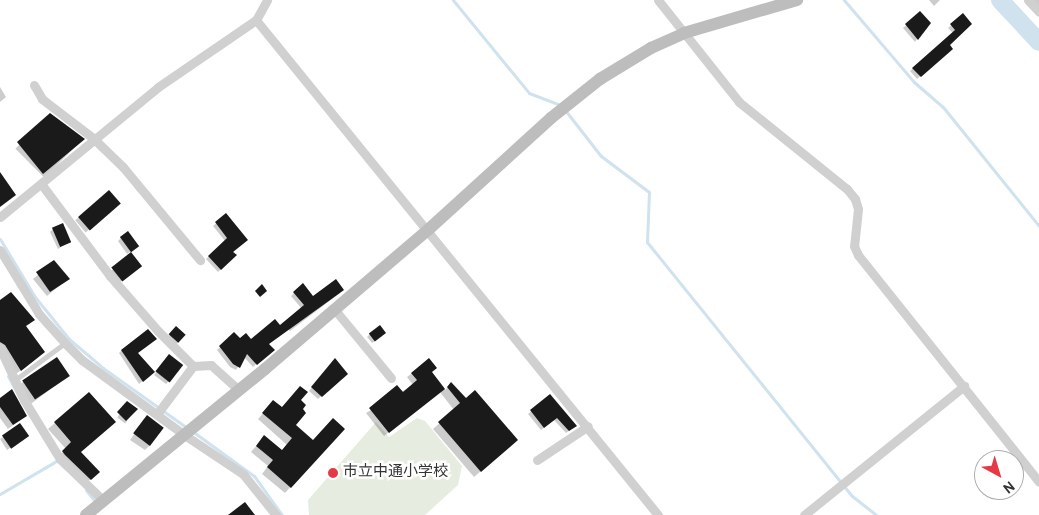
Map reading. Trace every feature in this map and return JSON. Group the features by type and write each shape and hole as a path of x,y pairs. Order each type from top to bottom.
{"street":[{"path":"0,217 42,185 93,138 158,87 256,20 267,0"},
{"path":"658,0 739,102 847,189 855,200 858,209 854,246 858,255 1039,482"},
{"path":"0,348 14,381 60,459 96,508 186,436 429,229 552,118 600,79 651,48 684,33 797,0"},
{"path":"1028,0 1039,12"},
{"path":"256,20 429,229 658,515"},
{"path":"34,85 42,98 93,138 123,167 200,260"},
{"path":"42,185 110,276 193,366"},
{"path":"0,250 39,314 65,344 186,436 244,474 276,515"},
{"path":"334,310 391,378"},
{"path":"193,366 211,365 239,390"},
{"path":"157,414 193,366"},
{"path":"804,515 964,386"},
{"path":"537,460 588,426"}],"lane":[{"path":"14,381 65,344"}],"shaded area":[{"path":"417,418 425,421 462,466 458,485 425,515 309,515 308,500 376,422 389,437"}],"building":[{"path":"920,11 931,23 918,40 905,24"},
{"path":"963,13 972,24 950,45 953,49 921,77 912,68 955,30 950,24"},
{"path":"50,113 85,139 43,174 17,142"},
{"path":"0,172 16,195 0,207"},
{"path":"109,190 121,204 90,230 78,217"},
{"path":"226,213 248,240 233,252 237,255 221,270 208,256 227,238 215,222"},
{"path":"63,223 71,242 60,247 52,228"},
{"path":"128,231 139,246 131,252 120,237"},
{"path":"131,252 142,266 122,282 111,267"},
{"path":"54,260 70,279 50,292 36,272"},
{"path":"336,279 344,290 269,344 275,350 257,365 247,354 240,368 233,364 219,346 234,332 240,338 246,333 251,339 275,319 280,325 304,305 293,292 303,283 313,296"},
{"path":"262,284 267,291 260,297 255,291"},
{"path":"11,292 35,320 26,326 45,352 21,371 5,345 0,342 0,300"},
{"path":"380,325 386,333 375,341 369,333"},
{"path":"176,326 186,335 178,343 169,334"},
{"path":"148,329 157,339 138,353 155,372 143,382 121,350"},
{"path":"169,354 183,365 170,382 155,371"},
{"path":"57,357 70,376 35,400 22,380"},
{"path":"335,358 348,374 322,397 311,387"},
{"path":"429,358 437,368 432,372 445,389 389,433 369,408 397,385 403,392 417,380 411,373"},
{"path":"451,382 466,398 475,390 518,440 481,472 438,422 460,403 447,387"},
{"path":"300,386 308,392 301,400 306,405 303,409 306,413 296,425 313,440 333,418 345,429 291,488 267,467 273,460 256,446 264,435 282,450 292,438 262,413 273,400 282,407"},
{"path":"12,389 27,416 13,425 0,407 0,398"},
{"path":"89,392 116,422 81,452 100,472 91,480 62,451 71,442 54,422"},
{"path":"550,394 577,426 569,431 557,418 544,428 530,410"},
{"path":"127,401 138,409 126,421 117,412"},
{"path":"147,415 164,428 150,446 133,433"},
{"path":"20,423 29,436 11,449 2,436"},
{"path":"245,502 255,515 228,515"}],"waterway":[{"path":"453,0 529,93 561,105"},
{"path":"844,0 914,82 943,107 1039,226"},
{"path":"1000,0 1039,42"},
{"path":"565,110 601,156 649,192 647,242 852,496 876,515"},
{"path":"0,239 35,297 69,339 103,368 187,428"},
{"path":"8,376 19,397"},
{"path":"192,431 254,476 282,515"},
{"path":"0,494 58,460"},
{"path":"86,490 96,503"}],"place":[{"name":"市立中通小学校","path":"333,473"}]}
